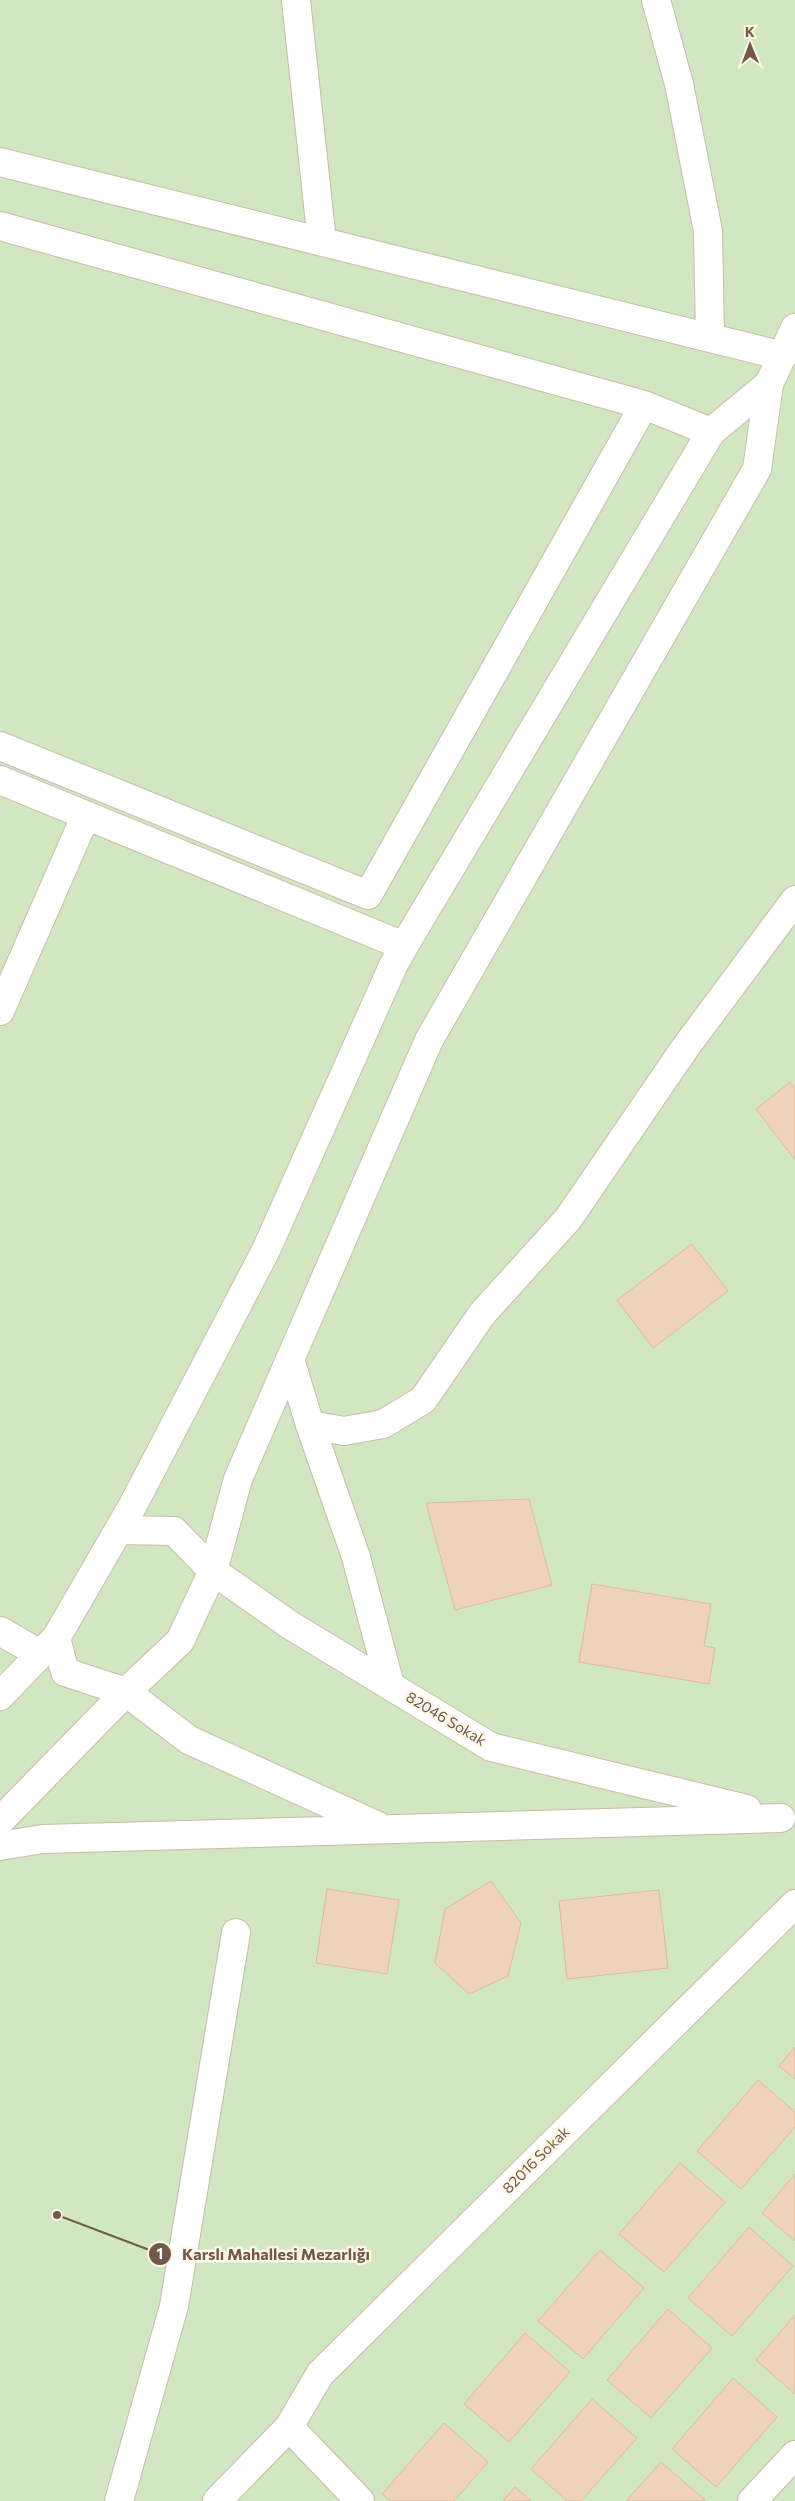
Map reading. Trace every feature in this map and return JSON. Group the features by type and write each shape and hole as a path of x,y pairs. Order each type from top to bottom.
{"street":[{"path":"296,0 322,242"},
{"path":"656,0 678,84 708,231 710,338"},
{"path":"0,162 782,356"},
{"path":"0,226 644,405 711,432"},
{"path":"0,1821 126,1692 180,1641 213,1571 238,1479 429,1040 757,469 769,384 795,328"},
{"path":"0,1696 48,1646 118,1530 266,1250 393,966 404,946 711,432 769,384"},
{"path":"0,746 368,895 644,405"},
{"path":"0,780 404,946"},
{"path":"0,1011 86,815"},
{"path":"310,1425 344,1431 383,1424 423,1400 482,1314 568,1219 685,1048 795,900"},
{"path":"290,1359 310,1425 356,1557 390,1685"},
{"name":"82046 Sokak","path":"118,1530 174,1531 213,1571 290,1625 491,1747 788,1816"},
{"path":"0,1631 48,1646 65,1672 126,1692 189,1740 384,1829"},
{"path":"0,1846 43,1839 788,1816"},
{"name":"82016 Sokak","path":"216,2501 289,2427 320,2374 795,1904"},
{"path":"119,2501 174,2306 236,1933"},
{"path":"289,2427 360,2501"},
{"path":"752,2501 795,2455"}],"green space":[{"path":"0,0 795,0 795,2501 0,2501"}],"building":[{"path":"790,1082 795,1088 795,1160 756,1109"},
{"path":"692,1244 728,1291 653,1348 617,1300"},
{"path":"529,1499 552,1585 455,1610 426,1503"},
{"path":"592,1584 711,1604 704,1646 715,1648 709,1684 579,1662"},
{"path":"491,1881 521,1923 508,1976 469,1994 435,1963 445,1909"},
{"path":"327,1889 399,1900 387,1974 316,1963"},
{"path":"659,1890 668,1968 567,1979 559,1901"},
{"path":"795,2047 795,2079 779,2066"},
{"path":"758,2080 795,2112 795,2127 741,2189 697,2151"},
{"path":"680,2163 725,2202 664,2272 619,2234"},
{"path":"795,2174 795,2241 762,2213"},
{"path":"749,2227 793,2266 732,2336 688,2298"},
{"path":"600,2250 644,2288 583,2359 538,2321"},
{"path":"668,2309 712,2348 651,2418 607,2380"},
{"path":"795,2315 795,2394 756,2360"},
{"path":"525,2333 570,2372 509,2442 464,2404"},
{"path":"733,2378 777,2417 716,2487 672,2449"},
{"path":"592,2399 637,2438 581,2501 567,2501 531,2469"},
{"path":"444,2423 488,2462 454,2501 391,2501 382,2494"},
{"path":"661,2462 705,2500 626,2501"},
{"path":"515,2487 531,2501 503,2501"}],"place":[{"name":"Karslı Mahallesi Mezarlığı","path":"57,2215"}]}
